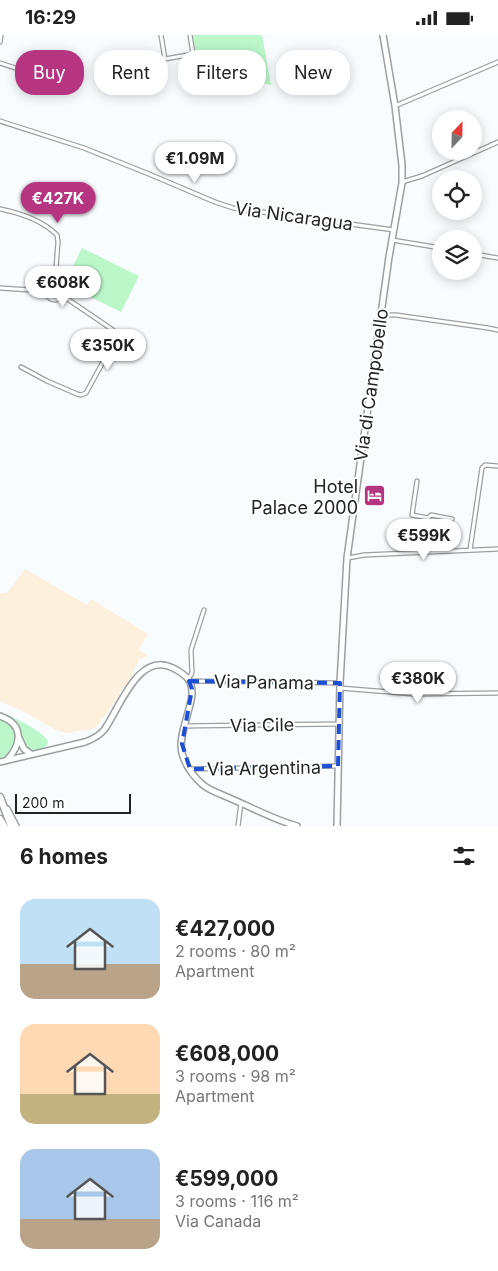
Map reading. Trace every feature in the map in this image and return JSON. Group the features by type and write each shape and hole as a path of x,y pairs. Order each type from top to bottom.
{"highway":[{"path":"0,796 10,826"},
{"path":"0,807 10,826"},
{"path":"0,819 4,826"}],"street":[{"path":"0,42 1,35"},
{"path":"161,35 165,59 193,54 190,35"},
{"name":"Via di Campobello","path":"337,826 340,685 347,558 392,240 402,183 402,165 395,106 383,35"},
{"path":"395,106 498,62"},
{"path":"0,63 15,68"},
{"name":"Via Nicaragua","path":"0,121 84,148 214,202 233,208 394,230"},
{"path":"402,183 498,142"},
{"path":"0,209 23,214 57,235 55,282"},
{"path":"392,240 432,247"},
{"path":"482,255 498,258"},
{"path":"55,282 63,287 63,296 58,300 52,300 47,297 46,291 49,284 55,282"},
{"path":"0,288 46,291"},
{"path":"21,367 64,389 80,395 86,393 115,340 116,333 63,296"},
{"path":"381,315 396,315 498,330"},
{"path":"470,550 482,468 485,465 498,466"},
{"path":"417,481 412,515 428,518 431,515 452,519"},
{"path":"422,552 428,518"},
{"path":"347,558 364,555 498,549"},
{"path":"188,680 192,672 191,650 204,609"},
{"path":"0,762 85,742 98,736 106,727 130,686 150,667 160,664 178,671 188,680 192,693 182,749 184,758 197,779 206,787 297,826"},
{"name":"Via Panama","path":"188,680 340,685 414,695 498,693"},
{"path":"0,716 13,723 24,749 32,754"},
{"name":"Via Cile","path":"185,727 339,724"},
{"path":"6,761 16,749 19,737"},
{"name":"Via Argentina","path":"190,769 338,767"},
{"path":"0,796 16,826"},
{"path":"238,826 241,803"}],"highlighted area":[{"path":"189,681 340,683 338,766 190,769 182,744 192,689"}],"shaded area":[{"path":"25,569 87,605 91,599 148,634 139,650 148,656 139,659 127,687 123,686 117,699 93,729 66,733 56,730 0,701 0,593 9,591"}],"green space":[{"path":"193,35 262,35 265,50 195,50"},
{"path":"266,57 271,85 266,84"},
{"path":"82,248 139,276 121,312 64,284"},
{"path":"55,285 61,291 55,297 49,291"},
{"path":"0,712 39,732 48,741 48,744 43,749 32,752 25,747 17,725 9,718 0,714"},
{"path":"0,718 8,722 13,728 17,744 8,757 0,760"}],"place":[{"name":"Hotel Palace 2000","path":"374,496"}]}
